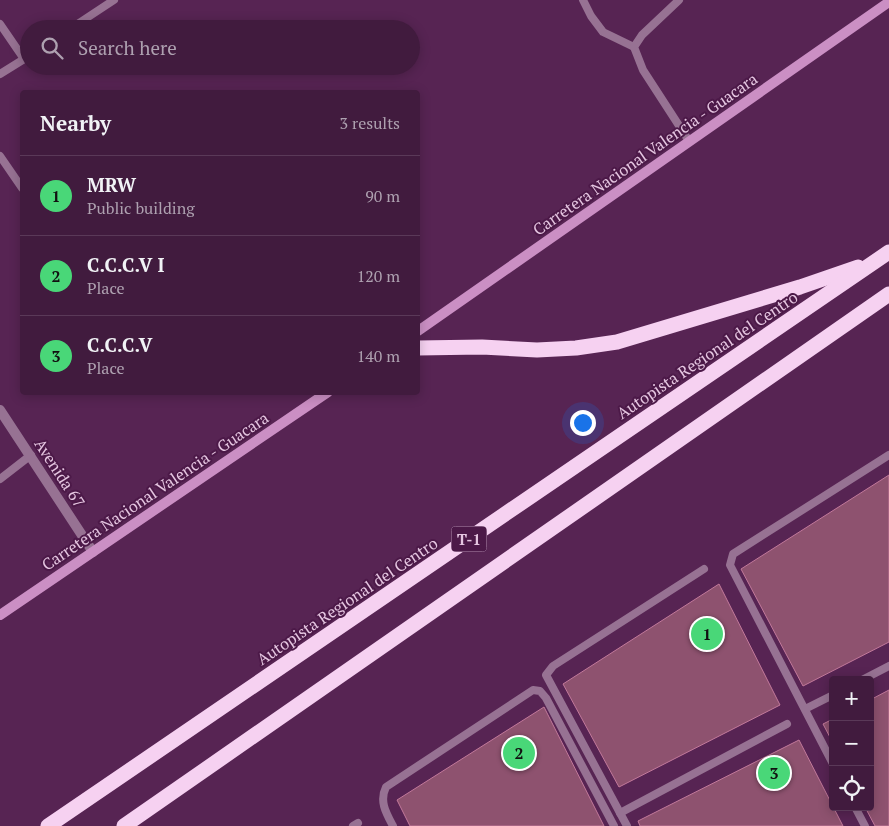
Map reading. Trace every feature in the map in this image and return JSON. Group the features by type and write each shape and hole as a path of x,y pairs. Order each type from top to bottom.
{"highway":[{"name":"Autopista Regional del Centro","path":"48,826 889,252"},
{"path":"420,348 482,347 537,350 576,348 617,342 800,287 876,261"},
{"name":"T-1","path":"124,826 889,294"}],"main road":[{"name":"Carretera Nacional Valencia - Guacara","path":"420,330 889,2"},
{"name":"Carretera Nacional Valencia - Guacara","path":"0,615 324,395"}],"street":[{"name":"Avenida 67","path":"0,410 93,552"}],"lane":[{"path":"84,20 114,0"},
{"path":"583,0 591,16 603,32 634,46 643,70 690,141"},
{"path":"634,46 642,35 679,0"},
{"path":"0,24 20,49"},
{"path":"0,74 20,61"},
{"path":"0,156 20,185"},
{"path":"829,756 730,564 733,554 888,455"},
{"path":"0,480 31,456"},
{"path":"628,826 546,675 553,666 704,569"},
{"path":"870,676 889,666"},
{"path":"393,826 385,812 382,795 386,787 533,690 540,691 546,698 614,826"},
{"path":"805,709 829,697"},
{"path":"620,813 787,724"},
{"path":"857,811 865,826"}],"building":[{"path":"889,475 889,642 803,686 741,569"},
{"path":"719,584 780,705 619,787 563,684"},
{"path":"889,690 889,826 875,826 867,811 874,811 874,698"},
{"path":"544,707 604,826 410,826 397,800"},
{"path":"829,721 829,735 823,724"},
{"path":"799,740 829,799 829,811 835,811 843,826 640,826 638,821"}],"place":[{"name":"MRW","path":"707,634"},
{"name":"C.C.C.V I","path":"519,753"},
{"name":"C.C.C.V","path":"774,773"}]}
